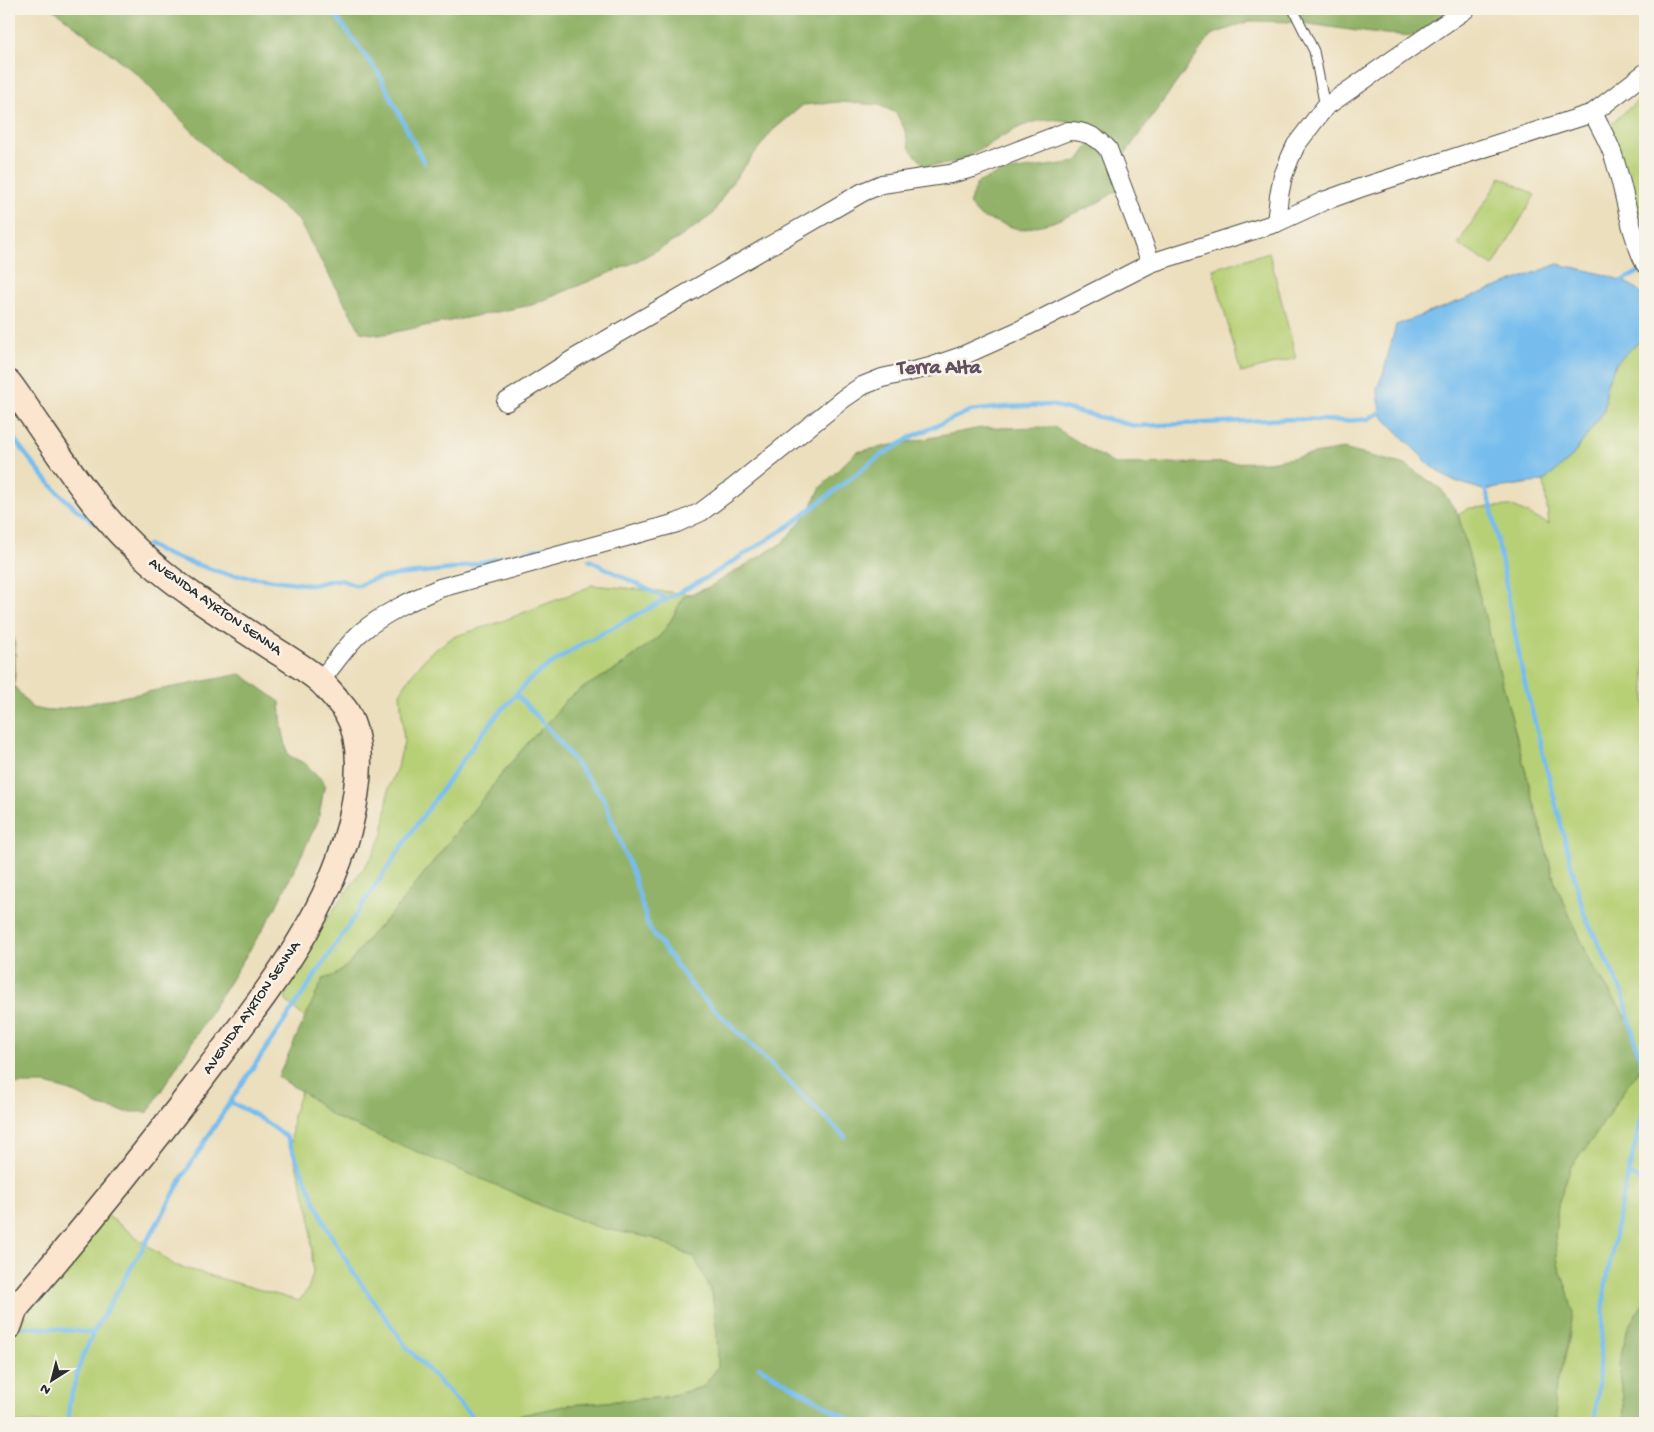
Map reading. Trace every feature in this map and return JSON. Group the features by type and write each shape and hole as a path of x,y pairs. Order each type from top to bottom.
{"street":[{"path":"1276,223 1283,176 1290,158 1296,145 1325,107 1466,9"},
{"path":"320,681 359,634 405,603 440,588 677,524 701,512 862,386 882,378 962,356 1018,331 1152,263 1276,223 1324,201 1360,188 1593,113 1645,73"},
{"path":"1593,113 1613,154 1633,233 1645,264"},
{"path":"506,402 575,358 863,192 882,184 950,174 973,168 1068,131 1079,131 1089,134 1101,141 1108,149 1152,263"},
{"name":"AVENIDA AYRTON SENNA","path":"9,382 80,484 122,536 148,561 189,592 320,681 346,711 350,719 358,752 358,776 354,811 344,847 333,876 297,946 274,983 166,1126 94,1217 11,1315"}],"lane":[{"path":"1293,9 1314,51 1325,107"}],"green space":[{"path":"53,9 1474,9 1414,36 1371,33 1295,22 1250,21 1211,35 1119,162 1125,186 1092,206 1053,222 1021,230 981,217 969,204 977,183 1002,172 1077,162 1089,145 1086,127 1067,121 1049,120 1034,122 1005,135 959,161 925,166 910,149 904,128 896,113 879,105 840,102 803,105 772,131 728,188 712,215 676,240 633,263 532,305 379,335 361,332 297,218 221,161 137,74"},
{"path":"1645,94 1645,268 1635,249 1643,225 1627,175 1601,133"},
{"path":"1501,177 1535,195 1493,266 1458,244"},
{"path":"1269,252 1296,358 1241,373 1213,269"},
{"path":"1645,336 1645,1301 1628,1327 1619,1364 1624,1407 1623,1423 1558,1423 1553,1397 1570,1336 1568,1292 1558,1264 1555,1237 1558,1204 1571,1166 1593,1139 1643,1064 1628,1020 1592,965 1555,883 1458,514 1469,508 1511,506 1549,524 1544,481 1570,459 1604,411 1607,383 1617,362"},
{"path":"1054,427 1114,464 1269,462 1343,449 1406,465 1441,489 1458,514 1555,883 1592,965 1628,1020 1643,1064 1593,1139 1571,1166 1558,1204 1555,1237 1558,1264 1573,1313 1564,1361 1553,1397 1558,1423 495,1423 517,1416 569,1405 666,1397 703,1387 718,1367 717,1332 712,1293 695,1258 653,1238 601,1228 551,1210 332,1116 310,1097 278,1077 323,979 335,975 350,963 370,936 396,909 505,770 566,700 618,668 661,635 683,597 709,587 782,543 808,513 821,487 856,452 981,428"},
{"path":"591,585 691,594 683,598 661,635 618,668 566,700 505,770 396,909 370,936 350,963 335,975 323,979 305,1018 286,1001 285,977 373,855 383,834 389,787 398,765 404,742 400,693 413,673 429,654 453,637 500,622"},
{"path":"9,628 15,648 14,686 32,708 49,711 241,674 280,702 282,727 288,755 306,764 325,783 318,821 274,911 148,1112 126,1112 99,1106 71,1091 46,1084 9,1084"},
{"path":"301,1091 332,1116 551,1210 601,1228 653,1238 695,1258 712,1293 717,1332 718,1367 703,1387 666,1397 569,1405 517,1416 495,1423 9,1423 9,1315 93,1205 174,1265 299,1301 308,1289 313,1273 310,1214 291,1147 293,1115"},
{"path":"1645,1301 1645,1423 1623,1423 1624,1407 1619,1364 1628,1327"}],"water":[{"path":"1558,264 1608,276 1633,286 1641,293 1646,305 1645,336 1617,362 1607,383 1604,411 1570,459 1544,481 1483,490 1449,479 1429,464 1382,416 1377,388 1383,374 1396,325"}],"waterway":[{"path":"331,9 379,74 424,163"},
{"path":"1618,283 1644,269"},
{"path":"69,1423 69,1403 81,1361 93,1333 183,1176 230,1102 413,830 480,736 529,680 580,645 710,576 789,526 874,460 913,436 970,411 1051,405 1139,426 1291,419 1346,421 1368,419 1385,410"},
{"path":"9,432 60,494 71,505 97,524"},
{"path":"1483,484 1491,505 1523,676 1579,895 1585,916 1623,994 1643,1070 1643,1112 1620,1208 1605,1289 1595,1423"},
{"path":"148,545 168,555 226,574 312,585 333,580 341,580 359,585 374,579 397,575 453,569 557,545"},
{"path":"589,560 667,599"},
{"path":"516,694 550,730 604,799 634,878 649,928 695,990 845,1137"},
{"path":"230,1102 260,1118 287,1138 327,1228 353,1272 405,1345 478,1423"},
{"path":"1628,1174 1645,1183"},
{"path":"23,1327 93,1333"},
{"path":"759,1367 855,1423"}],"district":[{"name":"Terra Alta","path":"939,369"}]}
